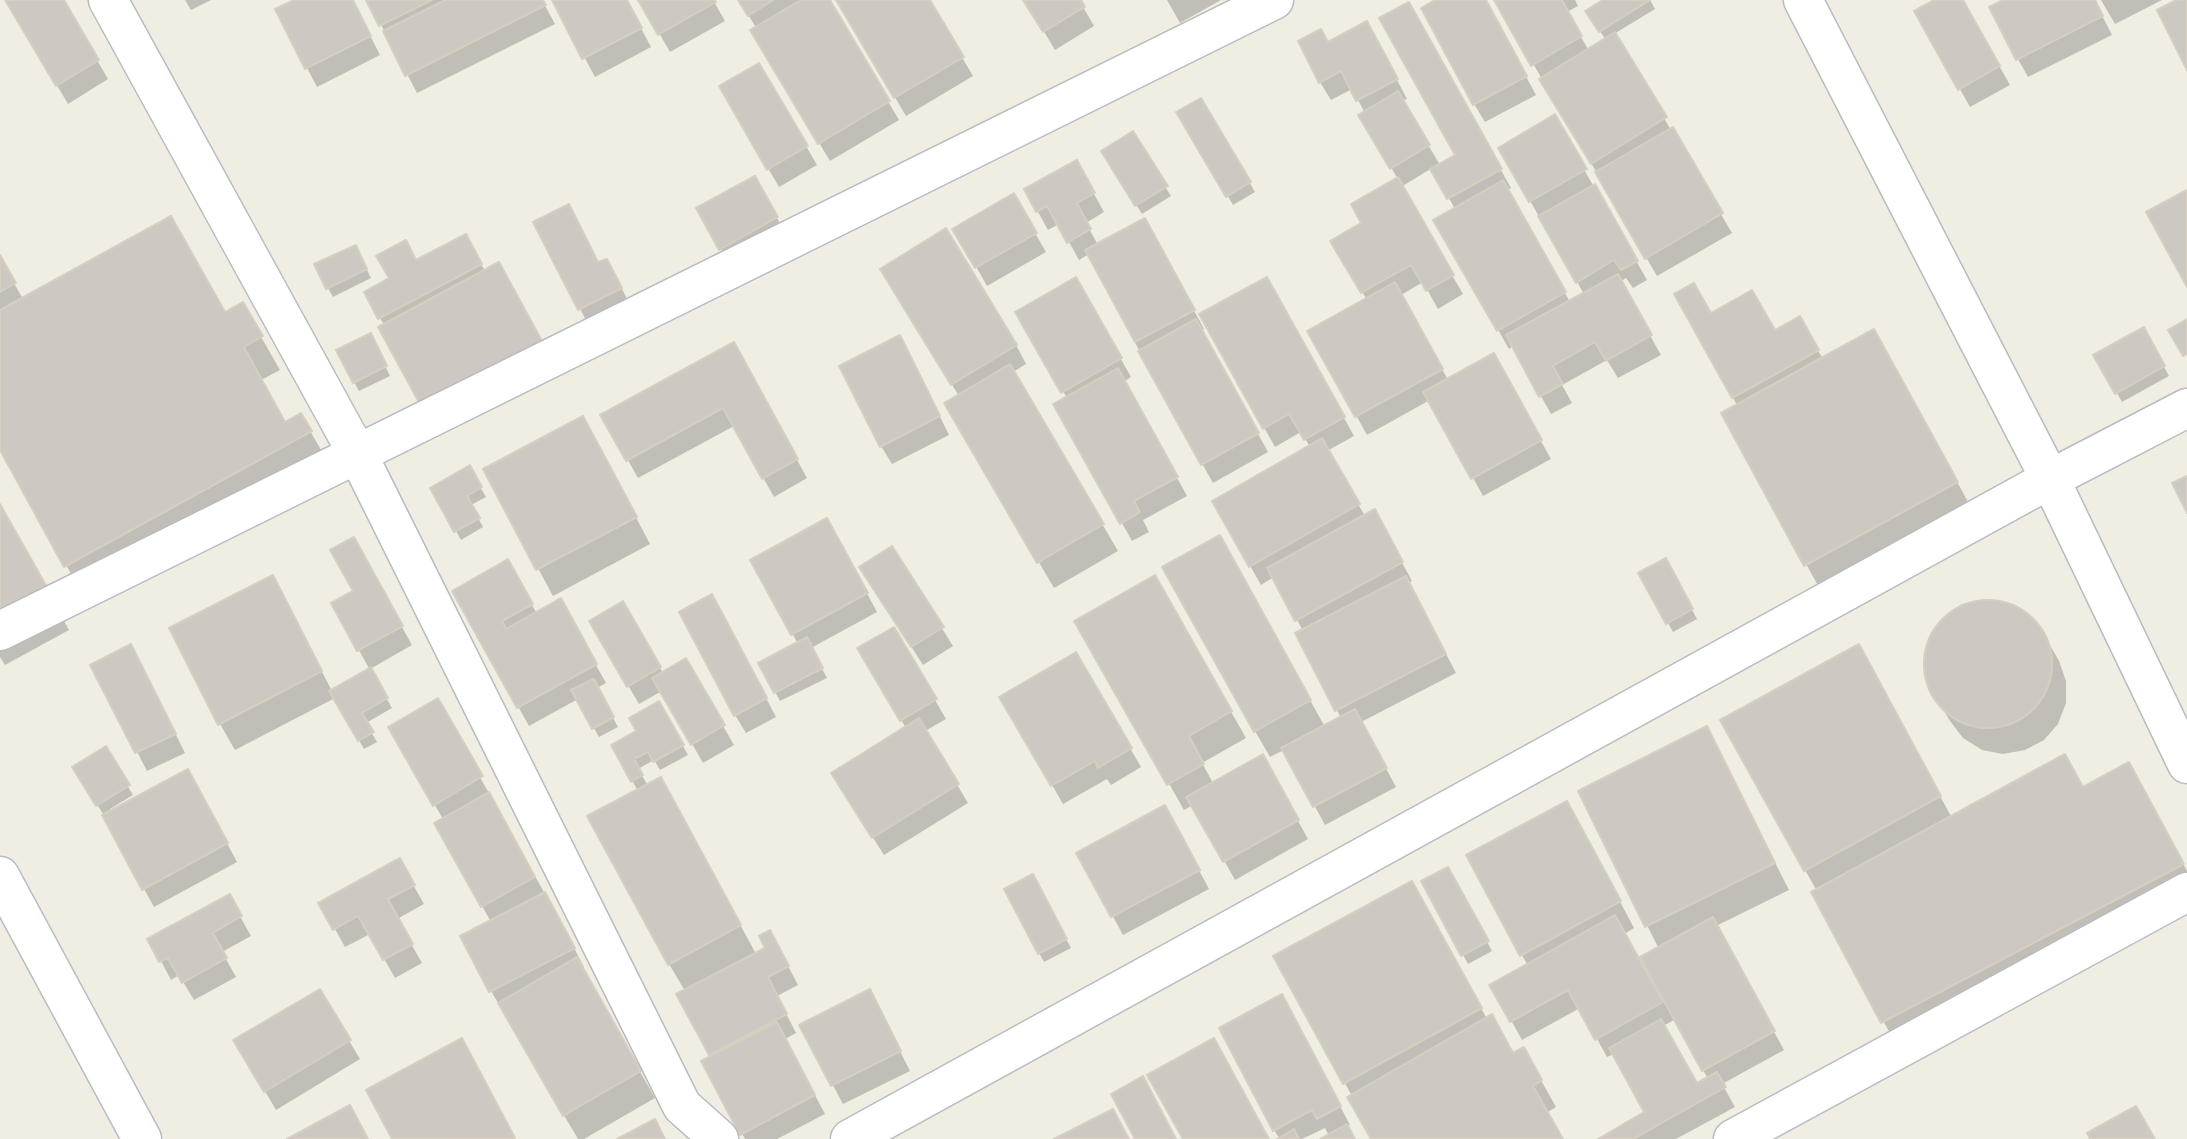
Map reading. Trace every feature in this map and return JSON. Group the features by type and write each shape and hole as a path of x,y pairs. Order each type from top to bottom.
{"street":[{"path":"108,0 358,455 682,1106 719,1139"},
{"path":"0,631 1274,0"},
{"path":"1803,0 2050,479 2187,764"},
{"path":"849,1139 2050,479 2187,408"},
{"path":"0,876 142,1139"},
{"path":"1733,1139 2187,892"}],"building":[{"path":"5,0 64,0 99,60 56,86"},
{"path":"294,0 353,0 371,36 305,69 275,9"},
{"path":"366,0 432,0 379,26"},
{"path":"445,0 543,0 546,5 405,76 383,31"},
{"path":"552,0 627,0 642,28 582,59"},
{"path":"638,0 715,0 716,2 658,35"},
{"path":"738,0 773,0 748,16"},
{"path":"801,0 830,0 890,101 818,144 750,30"},
{"path":"836,0 930,0 964,57 894,98"},
{"path":"1023,0 1081,0 1085,7 1043,32"},
{"path":"1435,0 1486,0 1527,76 1473,105 1421,8"},
{"path":"1494,0 1562,0 1582,36 1531,66"},
{"path":"1603,0 1650,0 1599,32 1585,11"},
{"path":"1934,0 1963,0 2000,66 1958,90 1914,11"},
{"path":"2003,0 2095,0 2103,16 2016,60 1989,7"},
{"path":"2176,0 2187,0 2187,70 2157,10"},
{"path":"1409,2 1502,169 1447,199 1430,169 1455,155 1379,18"},
{"path":"1367,21 1398,79 1356,101 1341,71 1319,83 1298,41 1321,29 1328,42"},
{"path":"1615,32 1667,117 1591,164 1539,79"},
{"path":"759,63 808,146 767,170 719,86"},
{"path":"1398,91 1430,145 1390,169 1358,115"},
{"path":"1201,98 1251,182 1226,197 1176,112"},
{"path":"1555,114 1587,169 1529,202 1498,148"},
{"path":"1673,127 1723,213 1645,259 1595,172"},
{"path":"1133,131 1168,186 1135,206 1101,151"},
{"path":"1077,160 1095,193 1077,203 1091,229 1067,243 1047,206 1036,212 1024,189"},
{"path":"755,176 778,217 719,250 696,208"},
{"path":"1398,177 1454,275 1426,291 1411,265 1361,293 1330,241 1361,223 1351,204"},
{"path":"1503,180 1566,292 1497,331 1433,220"},
{"path":"1595,184 1638,261 1621,270 1614,260 1576,283 1538,216"},
{"path":"2187,190 2187,287 2146,212"},
{"path":"1014,193 1037,233 975,268 952,229"},
{"path":"569,204 598,262 607,259 622,288 578,310 533,222"},
{"path":"171,216 225,312 243,302 263,336 244,347 285,422 301,413 312,431 64,567 0,450 0,310"},
{"path":"1145,218 1195,310 1135,342 1085,250"},
{"path":"946,228 1017,345 951,385 880,269"},
{"path":"466,234 482,264 378,319 364,292 389,278 376,256 406,240 416,260"},
{"path":"356,245 367,269 326,289 314,264"},
{"path":"0,255 16,283 0,292"},
{"path":"499,262 542,341 421,406 378,327"},
{"path":"1618,274 1652,335 1606,361 1595,342 1553,366 1563,384 1539,397 1506,335"},
{"path":"1076,277 1122,358 1061,393 1015,312"},
{"path":"1267,277 1345,417 1304,440 1289,414 1263,429 1199,314"},
{"path":"1395,282 1443,369 1355,417 1307,331"},
{"path":"1694,283 1711,313 1752,290 1775,330 1800,316 1819,350 1732,398 1674,294"},
{"path":"1196,319 1259,433 1201,465 1138,351"},
{"path":"2187,319 2187,354 2183,356 2168,330"},
{"path":"2144,327 2165,366 2115,394 2093,355"},
{"path":"1874,329 1958,482 1804,566 1721,413"},
{"path":"371,333 387,366 353,383 336,350"},
{"path":"900,335 940,416 880,447 839,366"},
{"path":"734,342 798,459 762,479 723,408 626,461 600,415"},
{"path":"1494,353 1542,440 1471,479 1423,392"},
{"path":"1010,364 1104,524 1037,563 944,403"},
{"path":"1118,368 1178,477 1134,501 1140,512 1120,524 1053,404"},
{"path":"583,416 637,517 536,570 483,469"},
{"path":"1322,438 1360,504 1249,567 1212,501"},
{"path":"470,465 482,487 467,496 480,518 454,532 430,488"},
{"path":"2187,476 2187,513 2172,483"},
{"path":"0,504 52,596 0,625"},
{"path":"1375,509 1403,562 1295,621 1267,568"},
{"path":"827,518 868,593 791,635 750,560"},
{"path":"1220,535 1311,700 1254,732 1162,567"},
{"path":"354,537 403,626 357,651 331,603 353,591 330,550"},
{"path":"892,546 944,627 911,647 859,567"},
{"path":"1666,558 1693,609 1666,624 1638,573"},
{"path":"508,559 533,604 502,621 506,629 561,598 597,664 517,708 452,591"},
{"path":"273,575 322,671 218,725 169,628"},
{"path":"1155,575 1232,711 1189,736 1204,764 1167,785 1074,621"},
{"path":"1406,576 1446,654 1335,711 1295,633"},
{"path":"712,594 767,698 734,716 679,612"},
{"path":"1988,600 2012,605 2033,619 2047,640 2052,664 2047,688 2033,709 2012,723 1988,728 1964,723 1943,709 1929,688 1924,664 1929,640 1943,619 1964,605"},
{"path":"623,601 661,667 627,687 589,621"},
{"path":"894,627 937,699 900,721 857,648"},
{"path":"807,637 823,668 774,693 758,663"},
{"path":"131,644 176,734 135,753 90,665"},
{"path":"1859,644 1941,796 1804,871 1720,720"},
{"path":"1076,652 1132,748 1098,768 1095,761 1051,786 999,697"},
{"path":"686,658 725,725 691,745 652,678"},
{"path":"371,667 388,698 362,713 374,732 358,741 329,691"},
{"path":"594,679 614,717 592,729 571,690"},
{"path":"438,698 483,776 433,806 388,727"},
{"path":"659,701 684,745 653,762 648,752 634,759 643,775 631,782 611,745 636,731 629,718"},
{"path":"1355,709 1387,768 1313,807 1281,748"},
{"path":"919,718 959,784 872,838 831,773"},
{"path":"1707,726 1775,863 1645,927 1578,791"},
{"path":"106,746 130,785 96,806 72,767"},
{"path":"1263,754 1299,820 1223,862 1186,797"},
{"path":"2065,754 2083,787 2129,762 2184,864 1881,1023 1811,892"},
{"path":"188,769 228,843 142,890 102,815"},
{"path":"661,777 741,925 668,965 587,816"},
{"path":"489,792 535,877 481,907 434,823"},
{"path":"1567,801 1621,901 1520,956 1466,855"},
{"path":"1165,805 1200,870 1111,917 1076,853"},
{"path":"400,858 415,885 388,899 413,944 383,960 358,916 333,930 318,903"},
{"path":"1448,867 1489,941 1461,956 1421,881"},
{"path":"1033,874 1067,939 1038,954 1004,889"},
{"path":"1412,881 1482,1008 1343,1084 1273,956"},
{"path":"545,892 575,948 489,992 460,936"},
{"path":"230,894 242,916 213,933 227,958 182,983 168,958 159,962 147,939"},
{"path":"1615,915 1663,1002 1595,1040 1568,990 1510,1022 1489,985"},
{"path":"1713,917 1775,1031 1702,1071 1640,957"},
{"path":"770,930 789,966 768,977 787,1014 709,1055 676,994 765,948 759,936"},
{"path":"577,957 641,1071 563,1116 498,1003"},
{"path":"320,989 351,1040 264,1092 233,1040"},
{"path":"870,989 901,1051 831,1086 799,1025"},
{"path":"1282,994 1341,1106 1317,1119 1312,1110 1273,1131 1219,1028"},
{"path":"1492,1014 1513,1053 1524,1047 1542,1080 1533,1086 1563,1139 1371,1139 1347,1097"},
{"path":"1661,1019 1697,1083 1717,1072 1726,1087 1633,1139 1598,1139 1644,1112 1609,1048"},
{"path":"777,1022 815,1095 740,1135 701,1061"},
{"path":"462,1038 515,1138 392,1139 366,1090"},
{"path":"1214,1038 1269,1139 1183,1139 1147,1075"},
{"path":"1143,1076 1176,1139 1135,1139 1111,1094"},
{"path":"350,1105 368,1139 287,1139"},
{"path":"2136,1106 2155,1139 2090,1139 2087,1133"},
{"path":"1113,1109 1129,1139 1054,1139"},
{"path":"655,1119 665,1139 617,1139"},
{"path":"1347,1124 1355,1139 1320,1139"},
{"path":"1294,1129 1299,1139 1277,1139"}]}
